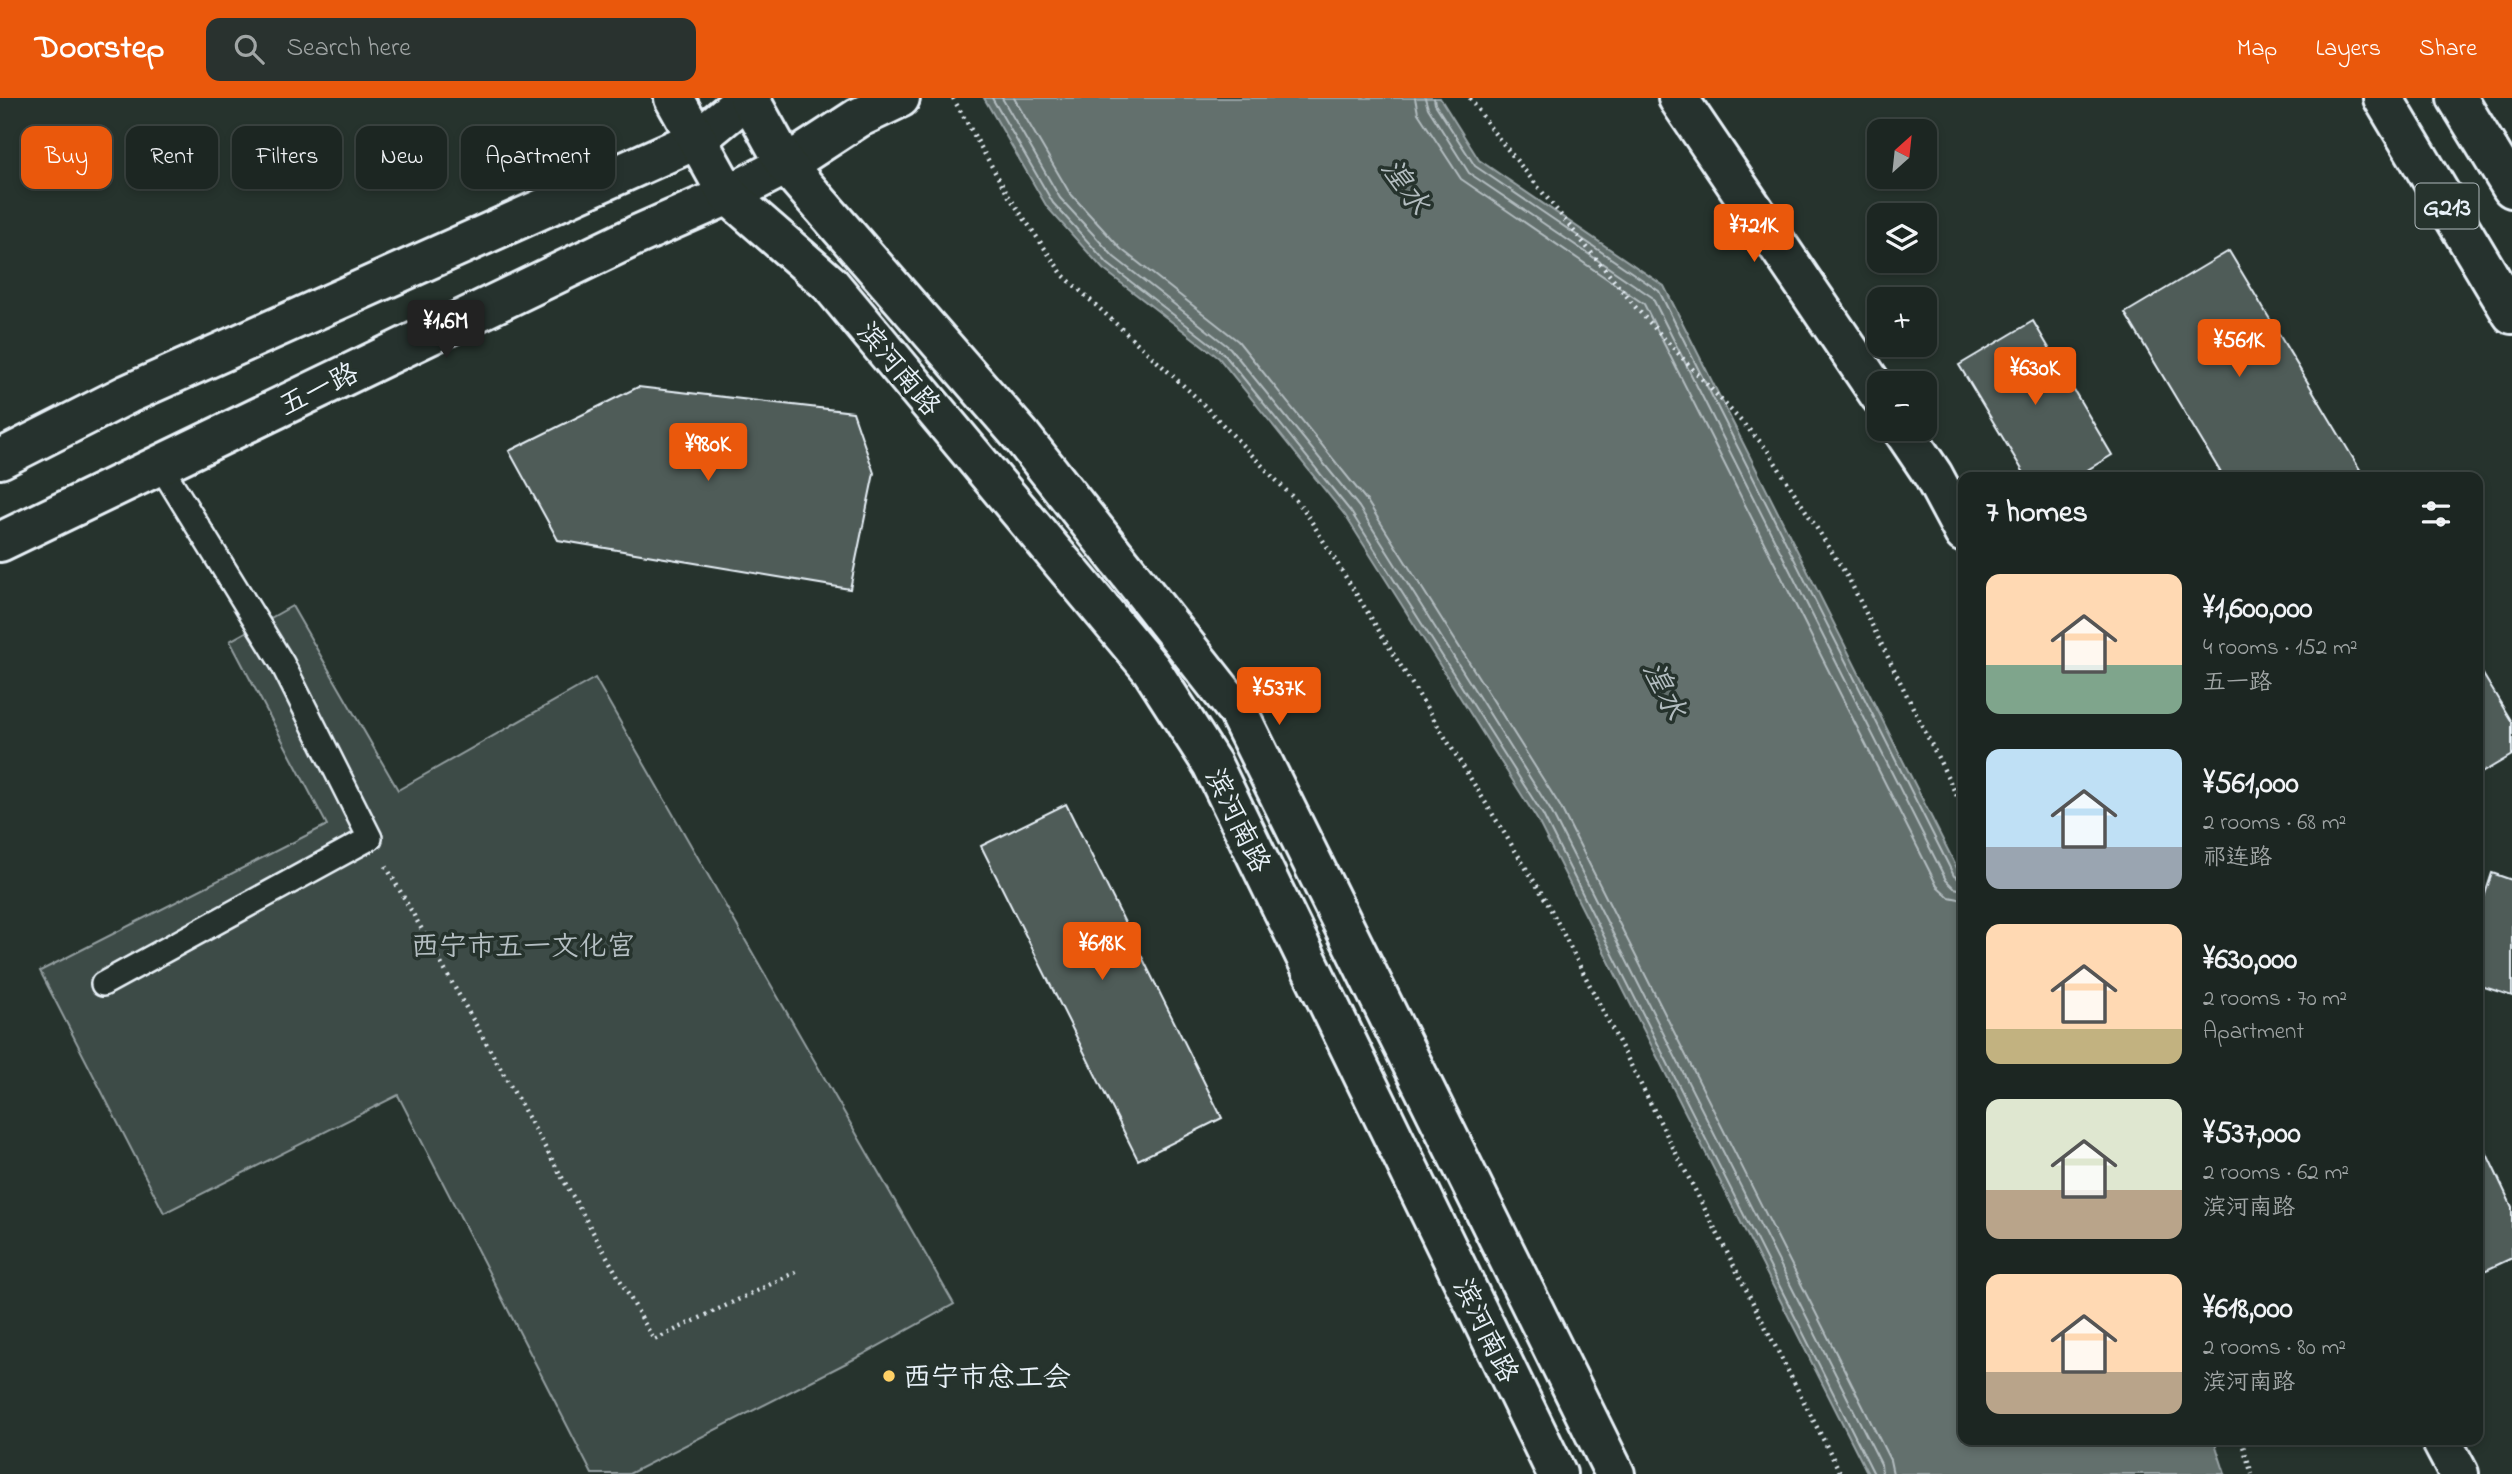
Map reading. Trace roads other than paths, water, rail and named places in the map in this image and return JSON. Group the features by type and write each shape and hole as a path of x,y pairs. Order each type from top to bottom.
{"main road":[{"name":"滨河南路","path":"674,98 728,195 830,284 1158,680 1212,764 1557,1474"},
{"path":"0,459 128,394 696,140 748,98 786,165 1023,437 1238,712 1615,1474"},
{"name":"五一路","path":"0,542 635,236 728,195 786,165 858,118 900,98"},
{"path":"1678,98 1867,377"},
{"name":"G213","path":"2383,98 2512,314"},
{"name":"G213","path":"2457,98 2512,188"},
{"path":"1910,441 1933,475 1958,522"},
{"path":"2444,1445 2459,1474"}],"lane":[{"path":"103,984 370,838 282,663 160,465"}],"water":[{"name":"湟水","path":"984,98 1440,98 1479,160 1664,286 1958,870 1958,1445 2216,1445 2225,1474 1868,1474 1537,819 1345,515 1219,358 1103,269 1047,207"}],"place":[{"name":"西宁市总工会","path":"889,1376"}],"park label":[{"name":"西宁市五一文化宫","path":"523,945"}]}
